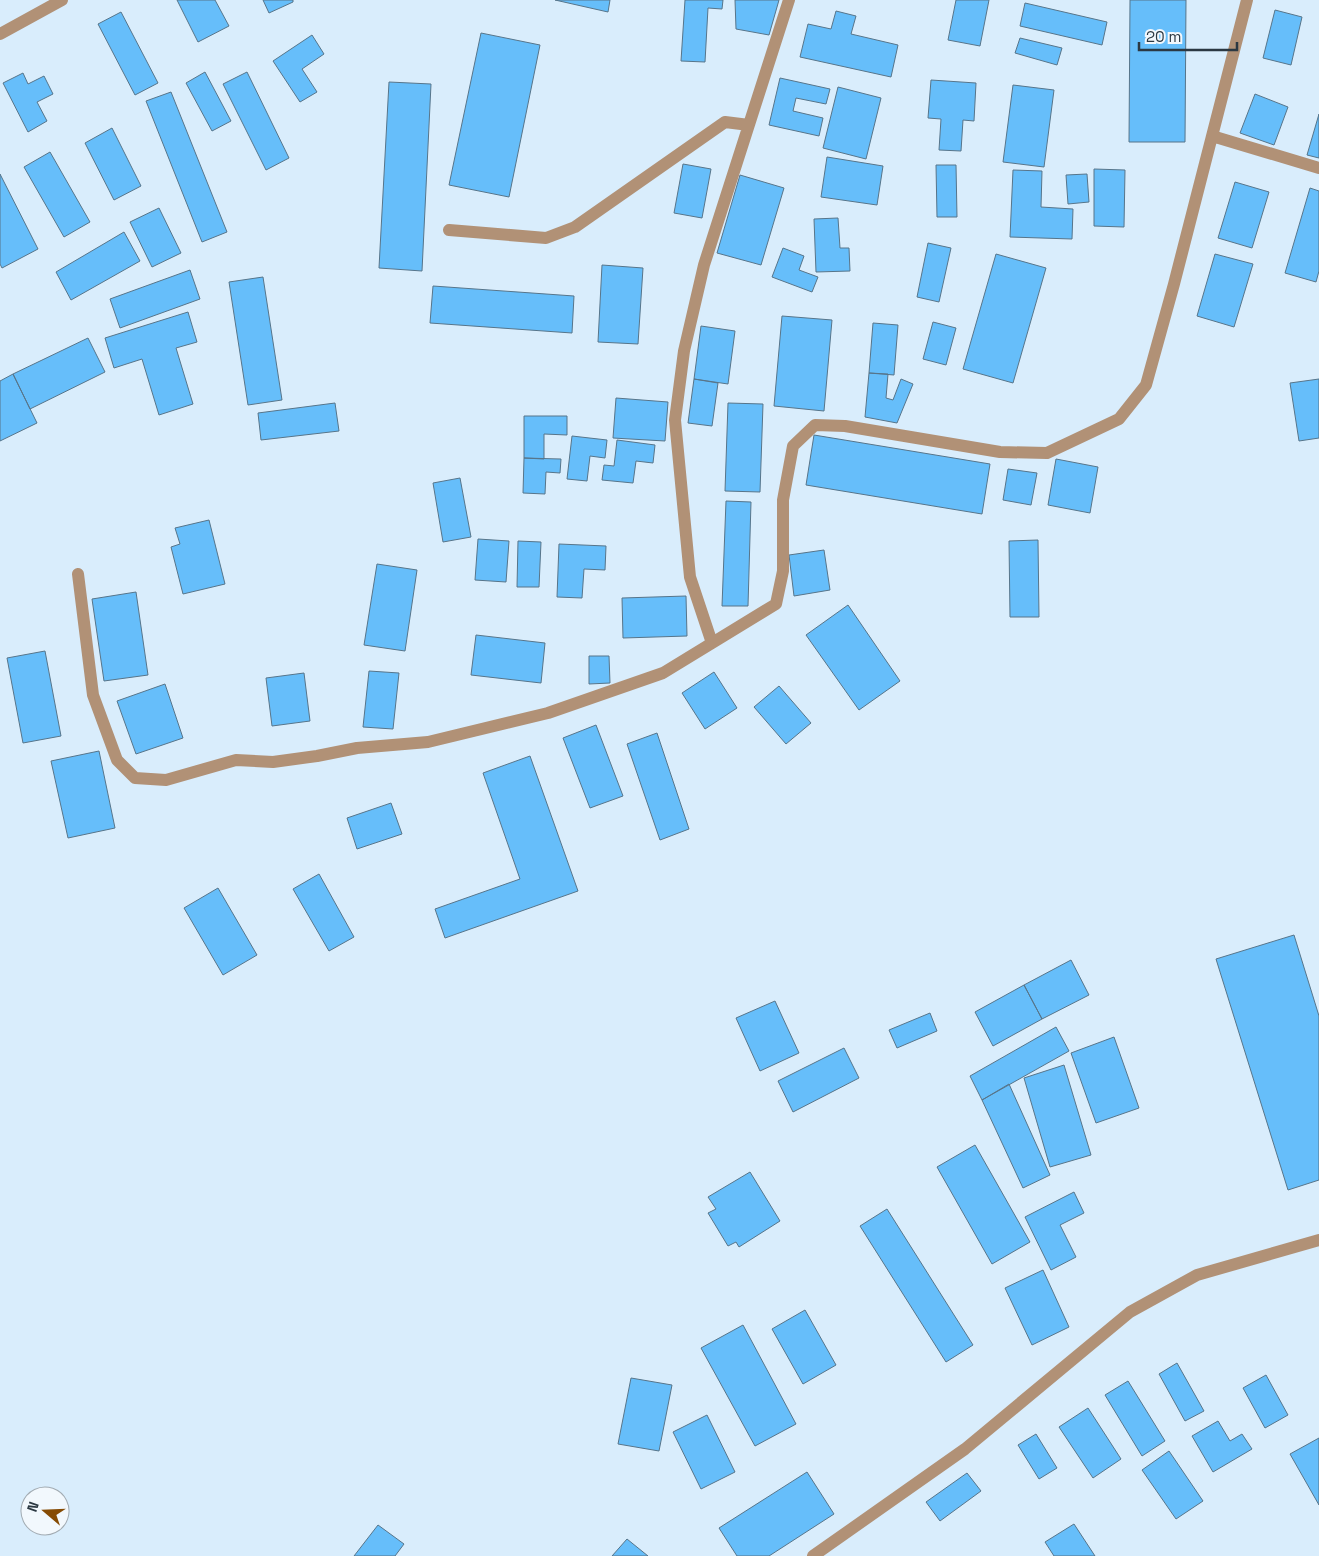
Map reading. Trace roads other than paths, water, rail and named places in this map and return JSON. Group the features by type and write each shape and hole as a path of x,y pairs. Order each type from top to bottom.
{"street":[{"path":"0,34 62,0"},
{"path":"712,643 690,577 675,420 684,352 704,265 789,0"},
{"path":"78,574 93,695 117,760 135,778 166,780 236,760 273,762 357,748 428,742 548,712 663,673 776,604 783,571 782,500 793,446 815,425 845,426 1000,452 1047,453 1119,419 1146,385 1247,0"},
{"path":"449,230 546,238 575,227 725,122 749,125"},
{"path":"1212,136 1319,168"},
{"path":"813,1556 965,1449 1130,1312 1197,1275 1319,1240"}]}
